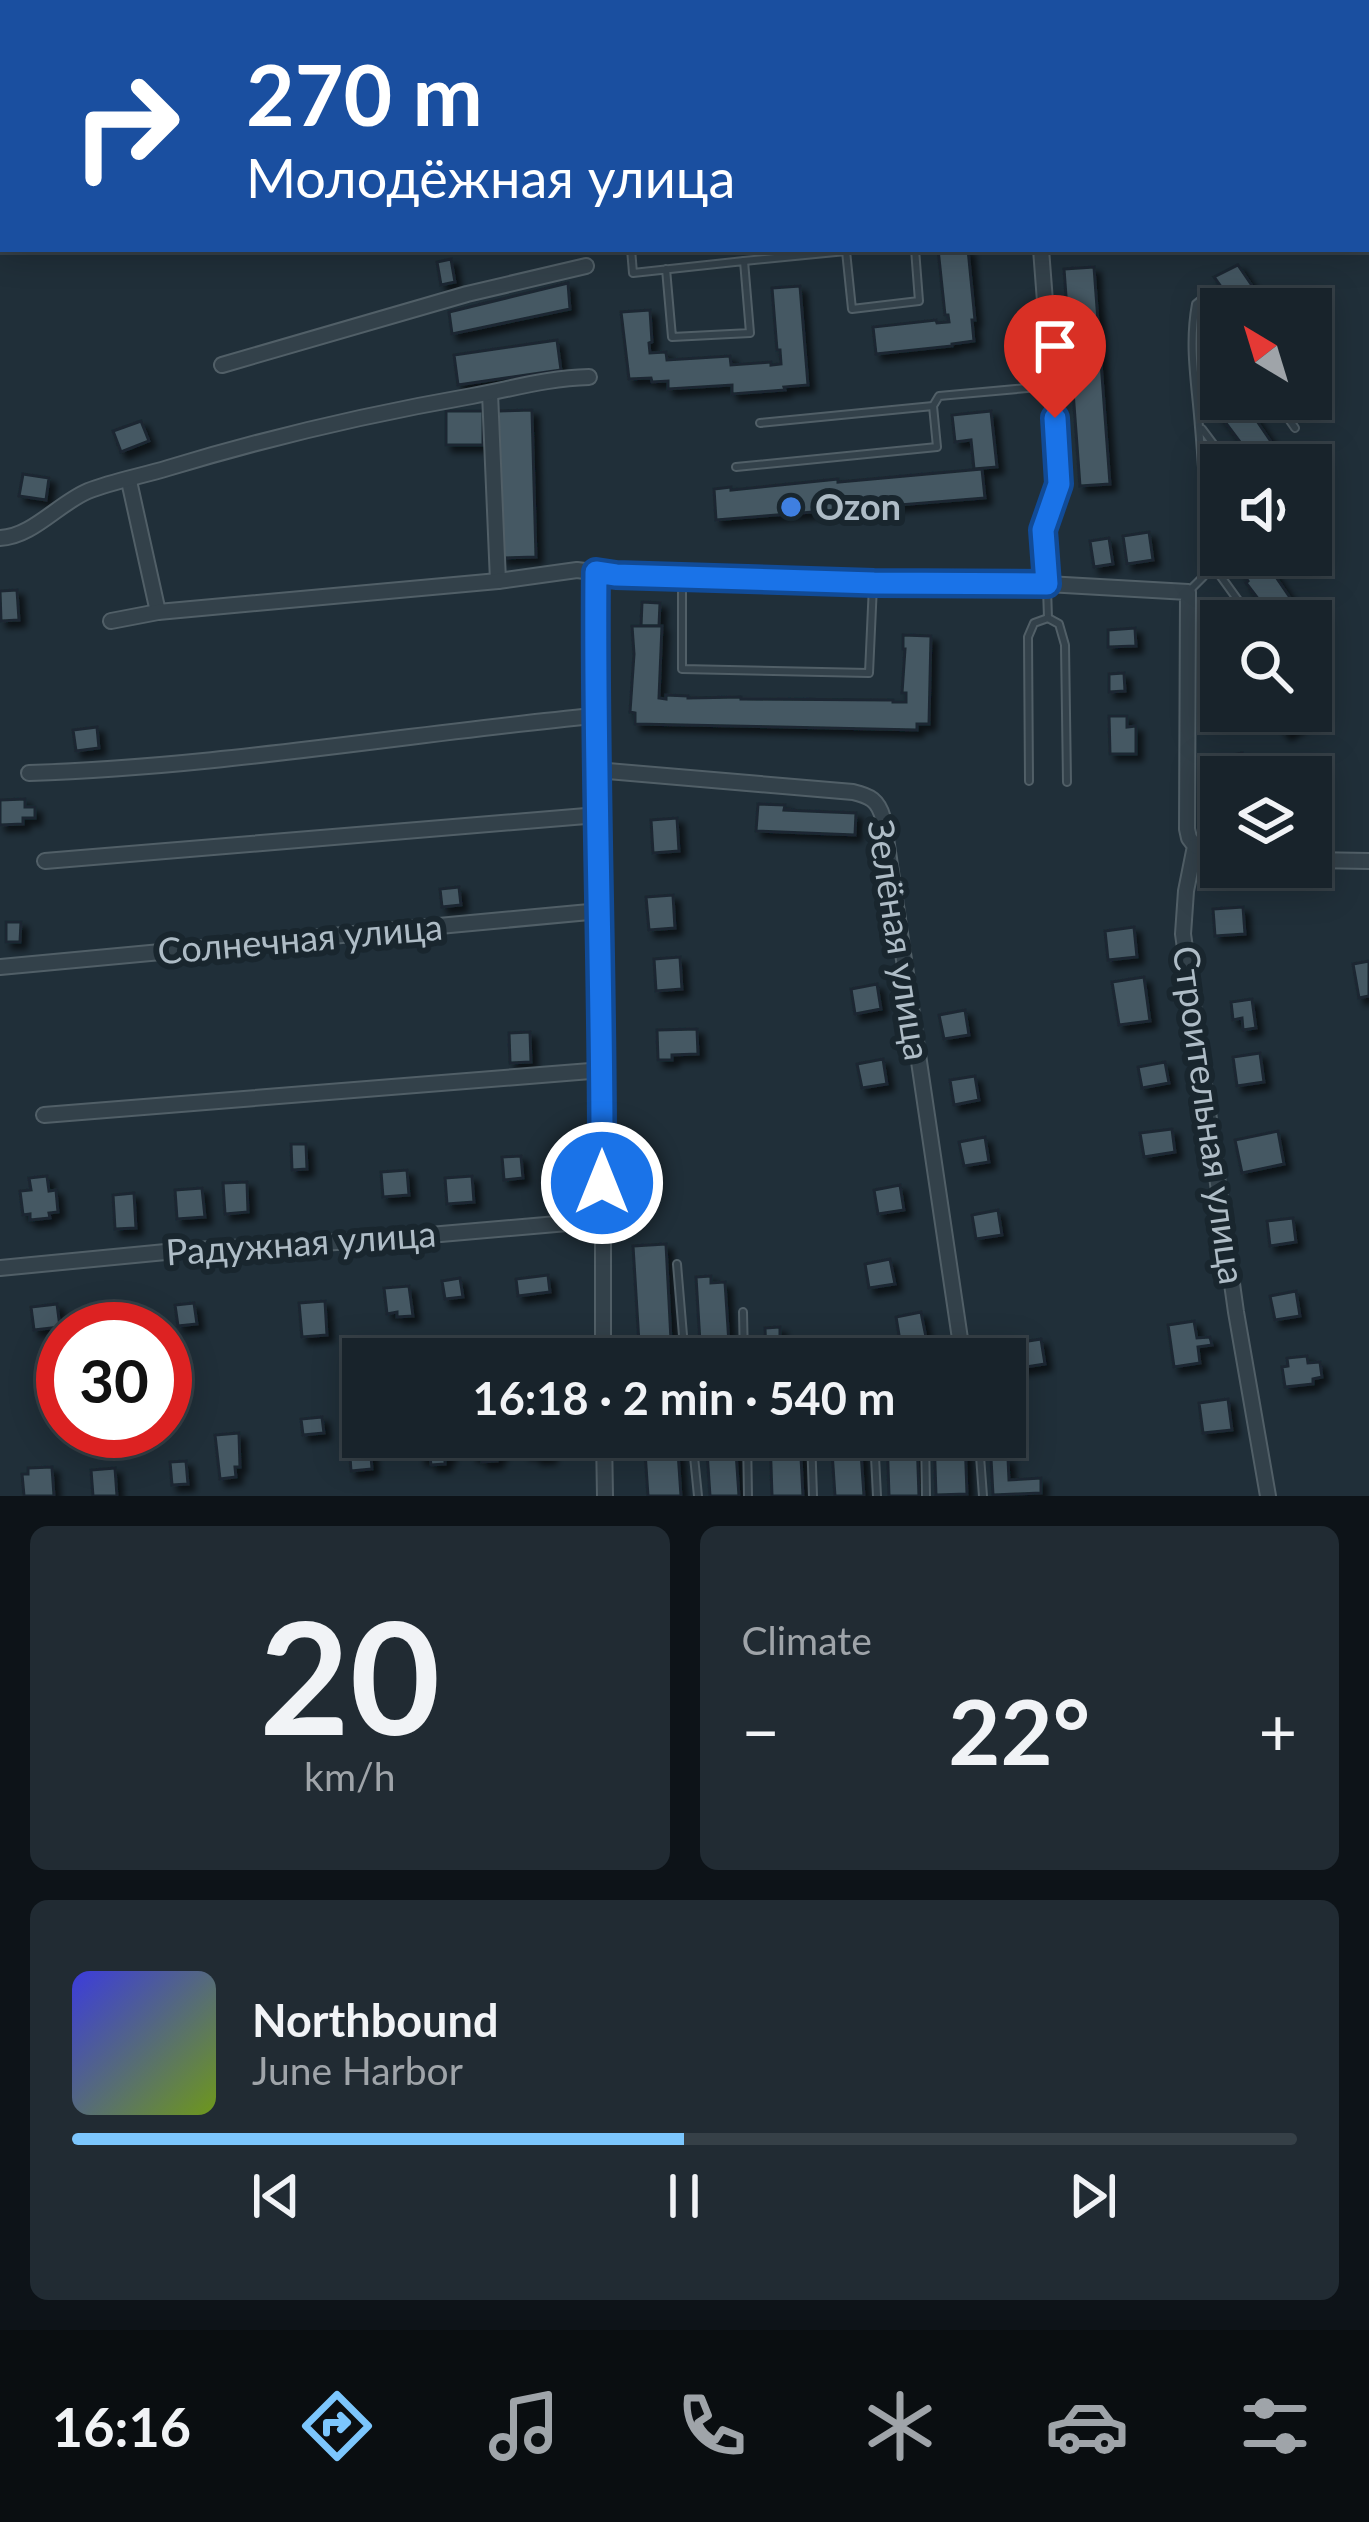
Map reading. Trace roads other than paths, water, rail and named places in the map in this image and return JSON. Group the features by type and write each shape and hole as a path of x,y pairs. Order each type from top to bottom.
{"street":[{"path":"1041,252 1059,484 1043,530 1047,584"},
{"path":"222,365 466,293 586,266"},
{"path":"0,538 10,538 87,492 237,447 401,408 589,377"},
{"path":"490,393 499,581"},
{"path":"129,481 158,612"},
{"path":"111,621 158,612 577,570 1188,592"},
{"path":"596,572 603,1338"},
{"name":"Строительная улица","path":"1188,592 1187,829 1195,846 1183,934 1236,1312 1268,1496"},
{"path":"28,773 113,770 595,716"},
{"name":"Зелёная улица","path":"596,770 853,792 869,796 879,806 960,1338"},
{"path":"45,861 598,815"},
{"path":"1195,846 1200,849"},
{"path":"1332,860 1369,861"},
{"name":"Солнечная улица","path":"0,967 600,911"},
{"path":"44,1115 603,1070"},
{"name":"Радужная улица","path":"0,1268 602,1220"},
{"path":"604,1458 605,1496"}],"lane":[{"path":"631,252 633,273 777,253"},
{"path":"846,252 853,309 919,301 915,252"},
{"path":"667,269 672,337 750,333 744,261"},
{"path":"1200,301 1190,334 1200,451"},
{"path":"736,467 937,448 933,406 939,396 1053,386"},
{"path":"760,423 933,406"},
{"path":"1289,420 1295,428"},
{"path":"1199,426 1213,444"},
{"path":"682,576 682,669 869,673 874,583"},
{"path":"1188,592 1203,576"},
{"path":"1047,584 1048,618"},
{"path":"1029,781 1028,637 1034,622 1048,618 1059,624 1065,645 1067,782"},
{"path":"677,1264 684,1338"},
{"path":"743,1312 744,1338"},
{"path":"694,1458 698,1496"},
{"path":"747,1458 748,1496"},
{"path":"812,1458 813,1496"},
{"path":"875,1458 877,1496"},
{"path":"925,1458 926,1496"},
{"path":"980,1458 983,1496"}],"place":[{"name":"Ozon","path":"791,507"}]}
